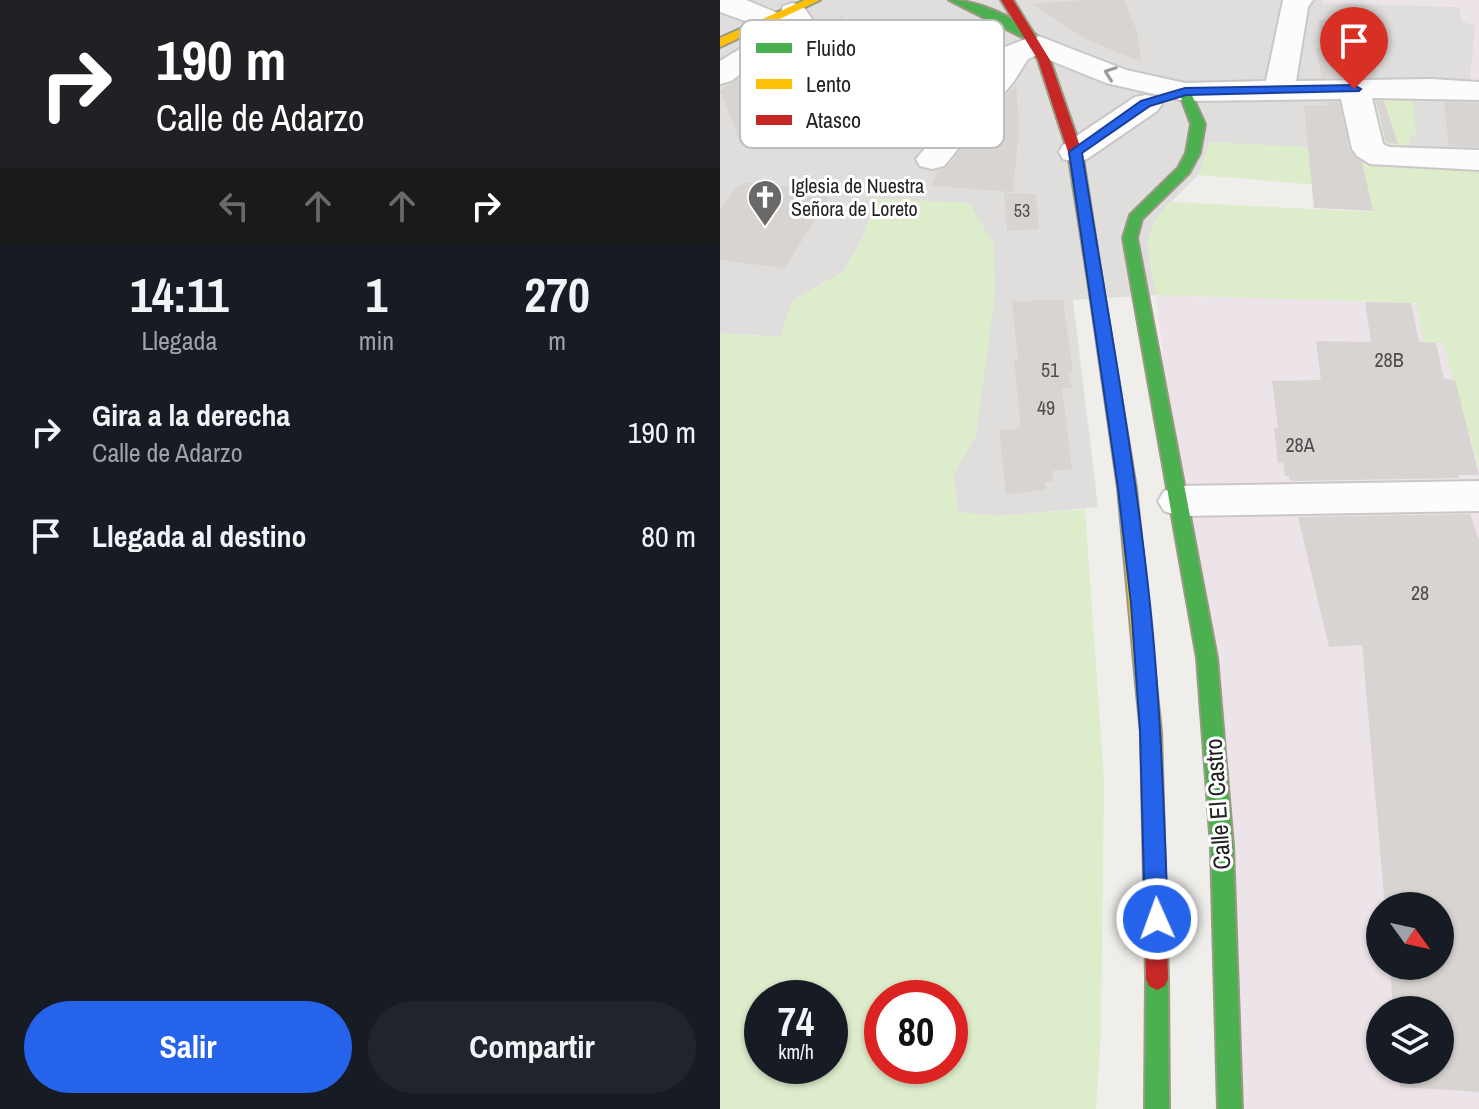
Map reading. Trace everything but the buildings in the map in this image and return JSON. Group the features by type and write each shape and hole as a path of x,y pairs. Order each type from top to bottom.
{"main road":[{"path":"773,20 831,0"},
{"path":"955,0 998,20"},
{"path":"1007,0 1037,47 1075,152 1127,488 1151,731 1157,919 1157,1109"},
{"path":"1004,24 1037,47"},
{"path":"720,43 740,34"},
{"path":"1185,92 1198,124 1193,153"},
{"name":"Calle El Castro","path":"1193,153 1184,170 1135,218 1130,238 1207,658 1222,846 1230,1109"}],"street":[{"path":"1279,92 1294,5 1299,0"},
{"path":"720,3 746,9 796,10"},
{"path":"1037,47 1065,82 1087,91 1146,104 1177,120 1193,153"},
{"path":"1004,73 1016,53 1037,47 1117,77 1185,92 1354,89 1479,91"},
{"path":"720,75 740,59"},
{"path":"1354,89 1368,149 1382,157 1479,160"},
{"path":"1075,152 1146,104 1185,92"},
{"path":"932,159 941,148"},
{"path":"1179,501 1479,496"}],"shaded area":[{"path":"720,0 1323,0 1460,7 1475,26 1471,81 1479,82 1479,165 1206,159 1198,175 1164,209 1156,295 1073,300 1098,507 998,516 958,512 953,475 976,435 876,198 863,237 843,272 793,300 780,337 720,333"},
{"path":"1323,0 1479,0 1479,82 1470,81 1475,26 1461,21 1460,7 1322,3"},
{"path":"1479,250 1479,1109 1245,1109 1156,295 1415,303"}],"green space":[{"path":"1413,99 1416,137 1409,137 1411,152 1379,149 1361,100"},
{"path":"1210,142 1361,150 1364,162 1479,165 1479,467 1443,343 1424,342 1416,303 1156,295 1148,245 1154,224 1172,202 1373,212 1368,189 1198,175"},
{"path":"876,198 969,203 994,245 995,294 976,435 953,475 958,512 998,516 1085,509 1104,780 1101,1032 1096,1109 720,1109 720,333 780,337 793,300 843,272 863,237"}],"traffic: fast":[{"path":"955,0 1001,20"},
{"path":"1004,22 1032,37"},
{"path":"1185,92 1198,124 1193,153 1184,170 1135,218 1130,238 1207,658 1222,846 1230,1109"},
{"path":"1157,979 1157,1109"}],"traffic: slow":[{"path":"770,20 814,0"},
{"path":"720,43 740,34"},
{"path":"1096,287 1127,488 1147,694"}],"traffic: jam":[{"path":"1007,0 1044,60 1075,152 1096,287"},
{"path":"1147,694 1151,731 1157,979"}],"place":[{"name":"Iglesia de Nuestra Señora de Loreto","path":"765,228"}],"route":[{"path":"1157,919 1151,731 1140,604 1127,488 1075,152 1146,104 1185,92 1354,89"}]}
